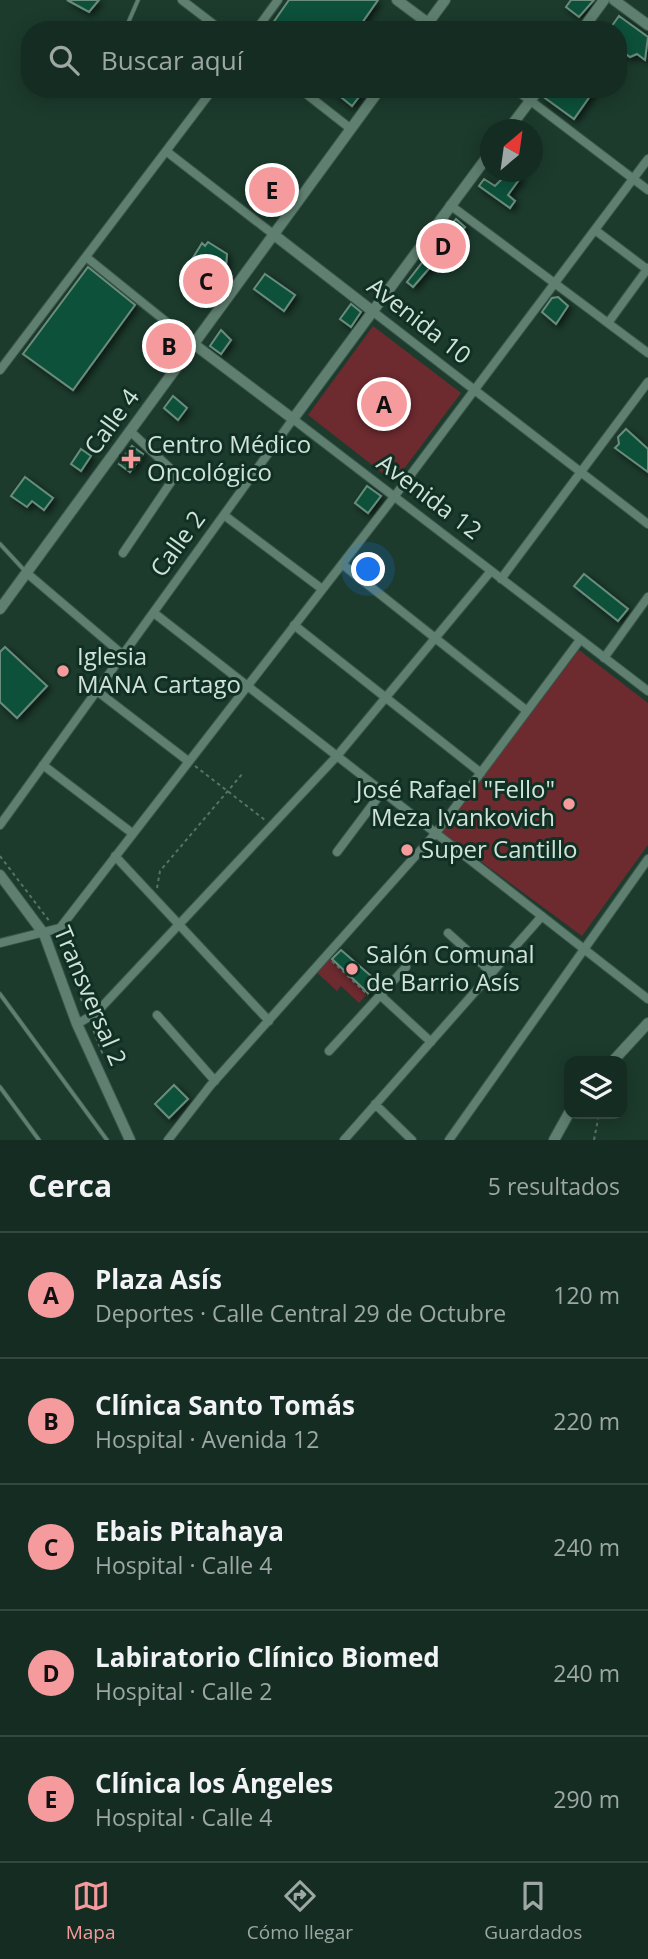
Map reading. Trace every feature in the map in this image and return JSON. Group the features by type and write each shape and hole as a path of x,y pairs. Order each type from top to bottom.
{"street":[{"path":"182,0 209,21"},
{"path":"263,21 278,0"},
{"path":"397,0 421,21"},
{"path":"433,21 445,0"},
{"path":"589,21 604,0"},
{"path":"614,0 648,25"},
{"path":"0,370 166,151 211,98"},
{"path":"311,98 351,129"},
{"name":"Calle 4","path":"0,609 373,98"},
{"path":"526,98 648,190"},
{"path":"516,119 532,98"},
{"name":"Avenida 10","path":"166,151 583,471 648,524"},
{"path":"0,943 49,933 60,928 394,497 648,159"},
{"name":"Calle 2","path":"0,825 371,310 480,167"},
{"path":"450,205 648,353"},
{"path":"594,230 648,269 608,323"},
{"name":"Avenida 12","path":"86,257 195,345 648,691"},
{"path":"501,579 648,382"},
{"path":"123,553 171,482 174,472 130,431"},
{"path":"224,515 322,589"},
{"path":"342,564 527,711"},
{"path":"77,1024 88,1018 337,756 384,696 491,571"},
{"path":"28,574 122,654"},
{"path":"604,658 648,597"},
{"path":"153,613 648,999"},
{"path":"294,625 481,773"},
{"path":"168,1140 215,1081 435,834 580,640"},
{"path":"97,691 188,761"},
{"path":"43,765 132,833"},
{"path":"337,852 382,792"},
{"path":"115,856 268,1021"},
{"path":"449,1140 648,859"},
{"name":"Transversal 2","path":"0,875 49,933 77,1024 130,1140"},
{"path":"344,1140 542,916"},
{"path":"448,933 491,972"},
{"path":"329,1051 407,967"},
{"path":"377,998 431,1042"},
{"path":"157,1015 215,1081"},
{"path":"618,1056 648,1023"},
{"path":"375,1104 412,1140"},
{"path":"554,1140 566,1119"}],"lane":[{"path":"129,21 138,0"},
{"path":"0,544 28,574"},
{"path":"0,994 107,1140"},
{"path":"0,1087 39,1140"}],"path":[{"path":"188,761 271,825"},
{"path":"157,900 160,871 243,773"},
{"path":"0,856 48,917 49,933"},
{"path":"64,956 105,1060"},
{"path":"327,956 377,998"},
{"path":"594,1140 598,1119"}],"shaded area":[{"path":"373,326 461,393 394,482 308,415"},
{"path":"579,650 648,703 648,845 582,936 441,832"},
{"path":"327,956 367,994 359,1003 341,986 337,991 314,970"}],"building":[{"path":"67,0 99,0 89,12"},
{"path":"289,0 378,0 363,21 274,21"},
{"path":"571,0 594,0 579,17 566,7"},
{"path":"627,22 648,37 645,60 637,54 630,57 627,55"},
{"path":"342,98 358,98 352,106"},
{"path":"545,98 589,98 574,119"},
{"path":"263,170 293,192 281,209 251,187"},
{"path":"482,182 489,182 495,186 499,182 517,182 508,195 515,201 510,208 479,186"},
{"path":"456,219 465,227 413,287 407,282"},
{"path":"208,242 227,254 226,266 218,279 223,282 212,297 188,280 198,266 191,261 202,243 205,246"},
{"path":"88,267 135,305 73,390 23,354"},
{"path":"265,274 295,295 284,311 254,289"},
{"path":"558,297 568,306 556,324 542,312 552,298"},
{"path":"351,304 361,312 351,327 340,319"},
{"path":"221,330 231,340 221,354 210,346"},
{"path":"167,336 179,345 171,356 159,347"},
{"path":"173,396 187,408 178,420 164,408"},
{"path":"626,429 648,449 648,472 615,448 619,444 618,437"},
{"name":"Centro Médico Oncológico","path":"132,446 143,454 130,472 119,464"},
{"path":"81,449 91,456 81,471 71,464"},
{"path":"25,477 53,498 44,510 32,501 27,507 11,496"},
{"path":"367,486 381,496 368,513 355,503"},
{"path":"584,574 628,609 618,621 574,586"},
{"path":"5,647 47,686 17,718 0,702 0,652"},
{"name":"Salón Comunal de Barrio Asís","path":"341,950 378,982 368,993 332,959"},
{"path":"174,1085 188,1099 169,1118 155,1104"}],"place":[{"name":"Clínica los Ángeles","path":"272,190"},
{"name":"Labiratorio Clínico Biomed","path":"443,246"},
{"name":"Ebais Pitahaya","path":"206,281"},
{"name":"Clínica Santo Tomás","path":"169,346"},
{"name":"Plaza Asís","path":"384,404"},
{"name":"Centro Médico Oncológico","path":"131,459"},
{"name":"Iglesia MANA Cartago","path":"63,671"},
{"name":"José Rafael \"Fello\" Meza Ivankovich","path":"569,804"},
{"name":"Super Cantillo","path":"407,850"},
{"name":"Salón Comunal de Barrio Asís","path":"352,969"}]}
